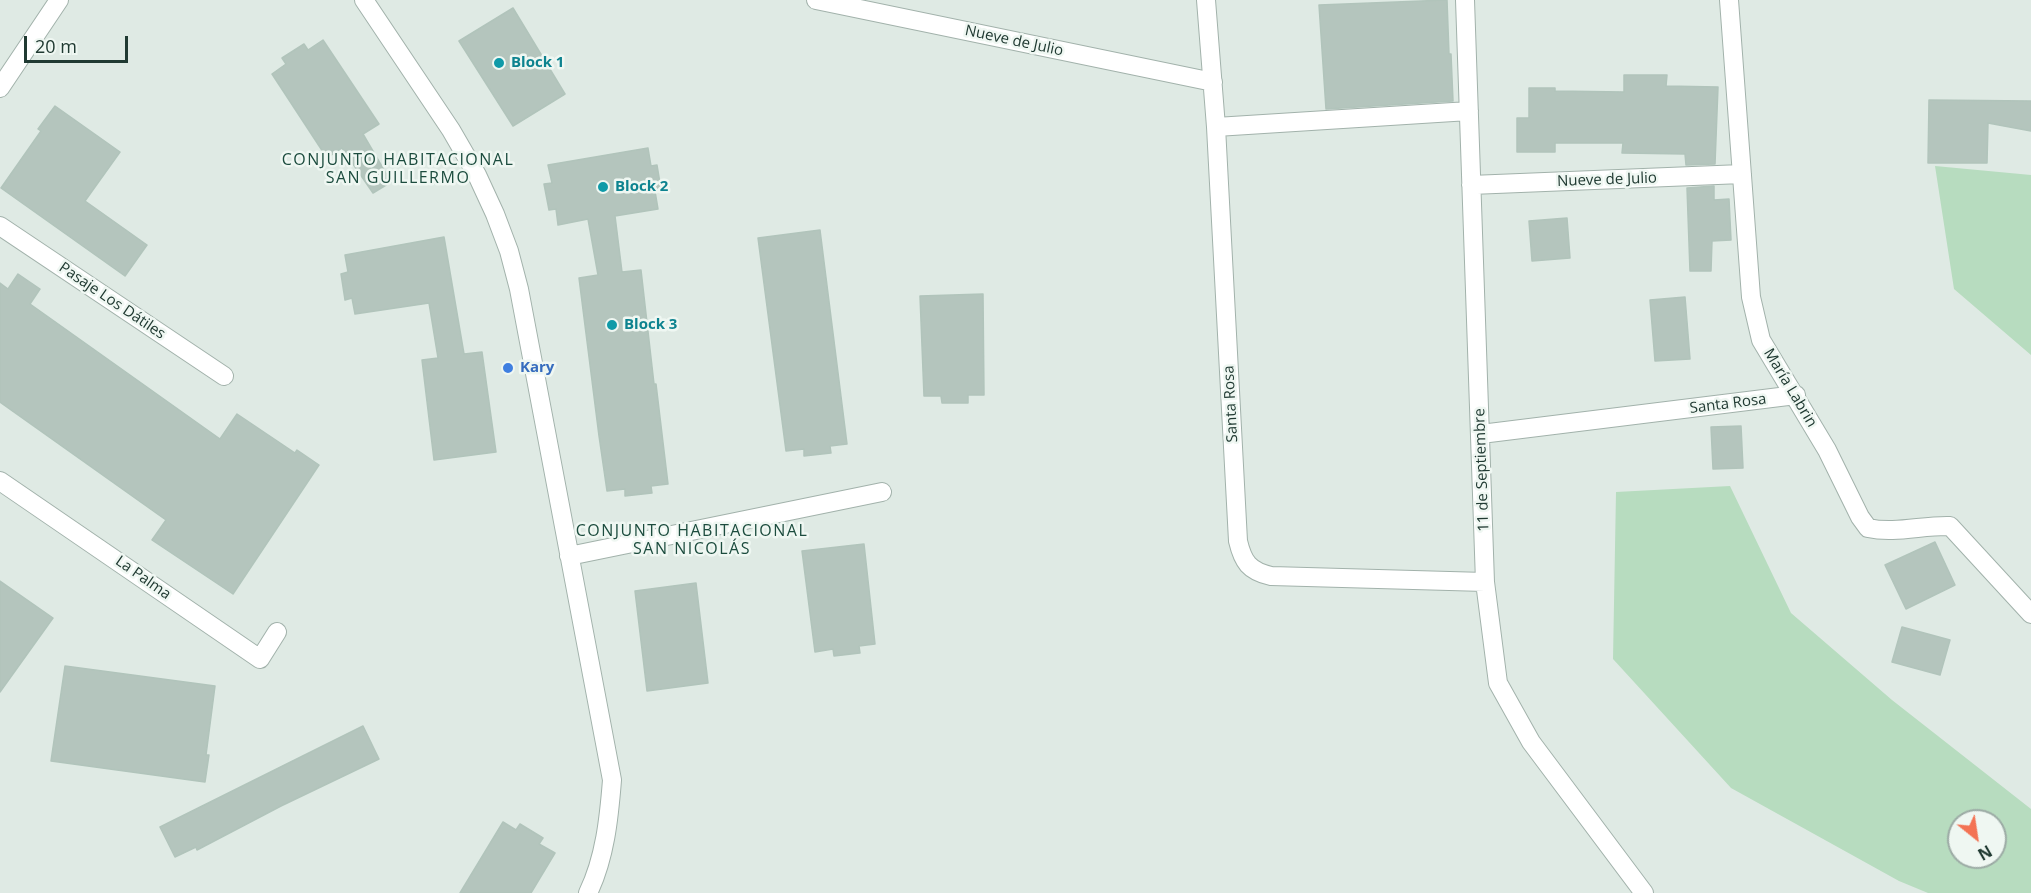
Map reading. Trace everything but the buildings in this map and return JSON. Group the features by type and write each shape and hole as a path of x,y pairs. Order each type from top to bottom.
{"street":[{"path":"0,88 60,0"},
{"path":"364,0 451,130 477,175 499,224 519,289 612,780 609,817 602,854 588,893"},
{"name":"Nueve de Julio","path":"816,0 1213,82"},
{"name":"Santa Rosa","path":"1206,0 1216,126 1238,541 1241,556 1257,573 1271,576 1485,582"},
{"name":"11 de Septiembre","path":"1465,0 1485,582 1498,683 1531,742 1644,893"},
{"name":"María Labrin","path":"1729,0 1751,297 1761,340 1796,395 1868,528 1883,532 1950,526 2031,614"},
{"path":"1216,126 1469,111"},
{"name":"Nueve de Julio","path":"1472,186 1743,174"},
{"name":"Pasaje Los Dátiles","path":"0,226 224,376"},
{"name":"Santa Rosa","path":"1480,434 1796,395"},
{"name":"La Palma","path":"0,481 260,659 277,633"},
{"path":"569,556 882,492"}],"green space":[{"path":"1935,166 2031,175 2031,355 1954,289"},
{"path":"1730,486 1791,613 1892,700 2031,809 2031,893 1928,893 1899,881 1731,788 1613,659 1616,492"}],"place":[{"name":"Block 1","path":"499,63"},
{"name":"Block 2","path":"603,187"},
{"name":"Block 3","path":"612,325"},
{"name":"Kary","path":"508,368"}],"district":[{"name":"CONJUNTO HABITACIONAL SAN GUILLERMO","path":"398,169"},
{"name":"CONJUNTO HABITACIONAL SAN NICOLÁS","path":"692,540"}]}
